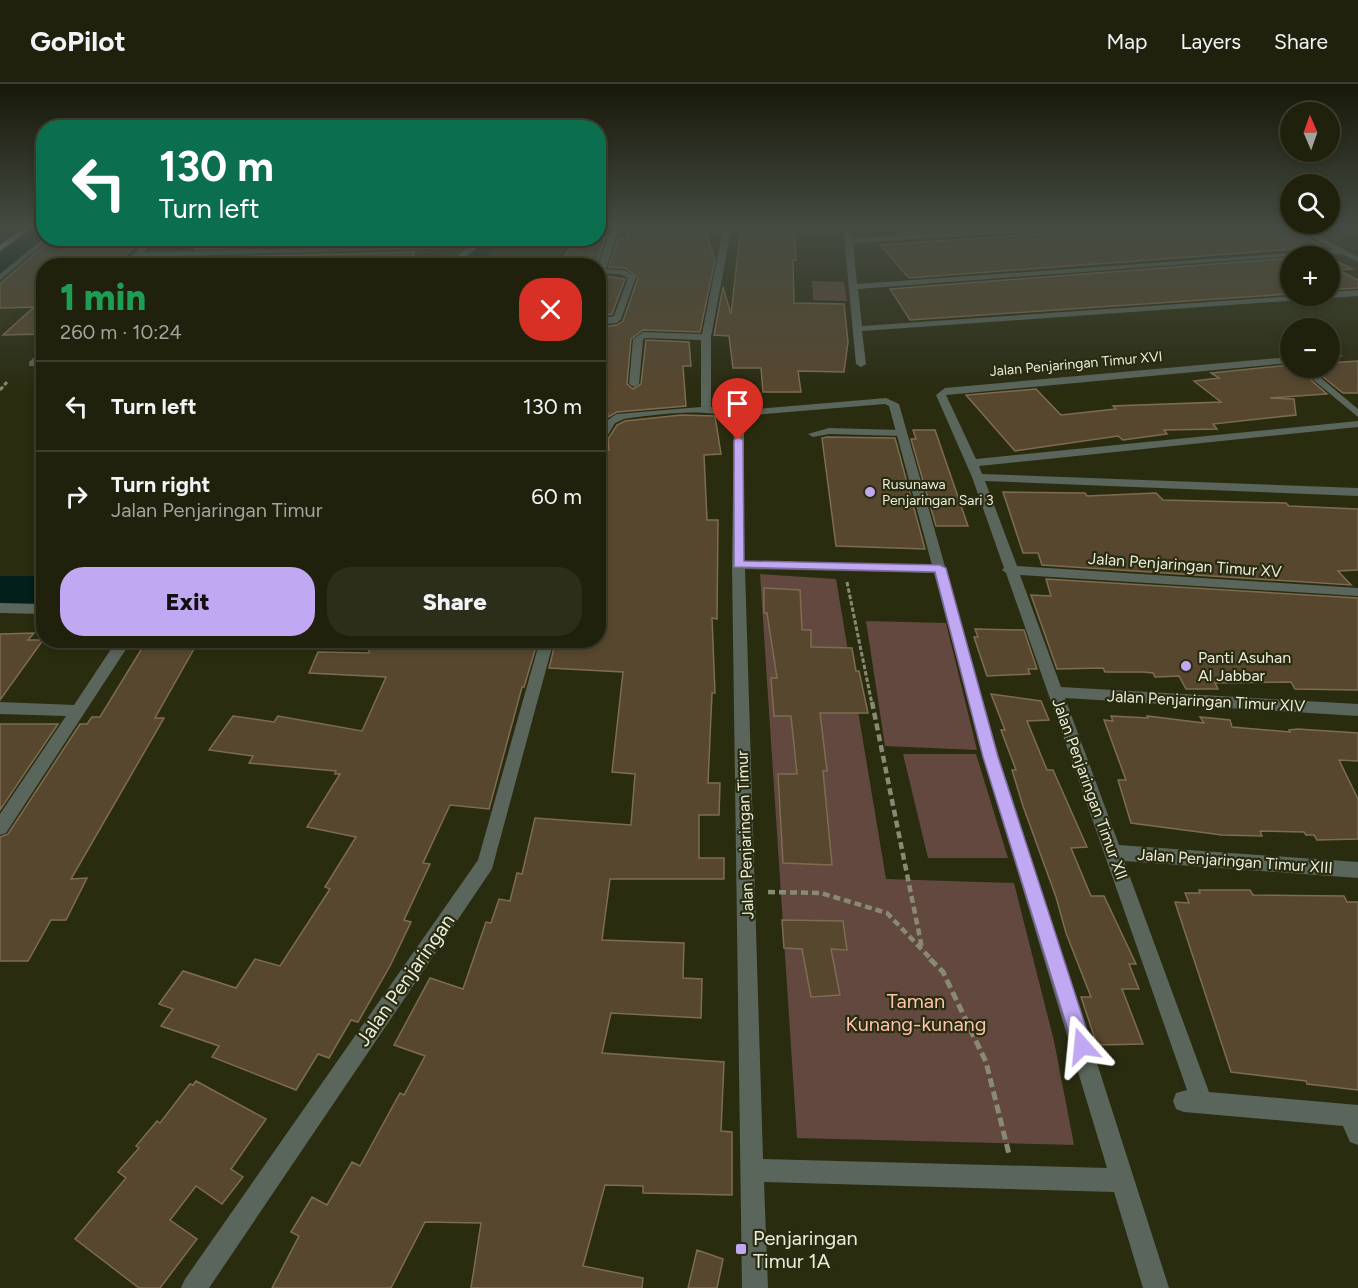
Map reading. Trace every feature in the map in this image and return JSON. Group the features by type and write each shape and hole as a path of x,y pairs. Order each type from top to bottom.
{"street":[{"path":"606,322 614,321 618,317 631,281"},
{"path":"706,411 706,337 717,281"},
{"path":"852,281 861,364"},
{"path":"853,287 935,281"},
{"path":"1340,294 1358,293"},
{"path":"857,328 1280,299"},
{"path":"634,384 638,339 643,334 706,337"},
{"path":"32,364 36,360"},
{"name":"Jalan Penjaringan Timur XVI","path":"975,470 942,398 945,391 1280,361"},
{"path":"1316,378 1358,414"},
{"path":"606,431 615,418 639,413 706,411 735,414 886,400 894,404 991,757 1156,1288"},
{"name":"Jalan Penjaringan Timur","path":"735,414 739,419 738,565 755,1288"},
{"path":"975,470 1358,424"},
{"path":"975,470 1358,492"},
{"name":"Jalan Penjaringan Timur XII","path":"975,470 1112,852 1193,1101 1355,1122"},
{"path":"738,565 940,568"},
{"name":"Jalan Penjaringan Timur XV","path":"1009,570 1358,592"},
{"path":"0,608 36,609"},
{"path":"0,828 120,648"},
{"name":"Jalan Penjaringan","path":"194,1288 486,863 545,648"},
{"name":"Jalan Penjaringan Timur XIV","path":"1054,692 1358,710"},
{"path":"0,708 78,711"},
{"name":"Jalan Penjaringan Timur XIII","path":"1112,852 1358,870"},
{"path":"754,1170 1015,1179 1124,1180"}],"lane":[{"path":"813,434 829,431 901,433"}],"path":[{"path":"0,390 7,382"},
{"path":"843,567 922,950"},
{"path":"746,891 821,893 887,913 943,972 986,1062 1015,1179"}],"shaded area":[{"path":"0,281 36,281 36,294 0,327"}],"green space":[{"path":"812,281 844,282 847,301 813,300"},
{"name":"Taman Kunang-kunang","path":"760,574 836,579 886,879 1014,883 1054,1041 1074,1145 797,1138"},
{"path":"866,621 946,623 977,750 885,746"},
{"path":"903,754 976,754 1008,858 928,858"}],"building":[{"path":"3,281 36,281 36,334 3,335 34,307 0,308 0,284"},
{"path":"606,281 624,281 612,314 606,315"},
{"path":"637,281 711,281 700,332 643,330 631,339 627,384 633,389 641,384 646,340 689,342 691,366 683,366 686,406 617,412 608,417 606,408 606,326 617,325 623,321"},
{"path":"735,281 793,281 794,303 844,304 848,342 844,372 798,371 801,392 763,392 761,368 733,368 729,336 714,335 723,287 731,314"},
{"path":"991,281 1280,281 1280,295 910,320 890,289"},
{"path":"1340,281 1358,281 1358,288 1340,289"},
{"path":"1358,361 1358,393 1343,393 1324,378 1340,378 1340,362"},
{"path":"1280,366 1280,378 1309,378 1327,394 1270,398 1294,399 1296,415 1213,424 1217,429 1164,430 1167,434 1123,440 1118,436 1015,451 966,395 1036,389 1061,415 1116,409 1113,406 1221,402 1194,381 1219,378 1211,373"},
{"path":"681,415 715,416 721,454 704,455 707,520 718,520 717,619 712,618 715,693 712,693 708,783 720,783 719,815 699,815 699,858 724,858 724,879 610,879 602,940 684,943 683,978 702,979 701,1018 611,1013 602,1053 724,1062 721,1131 732,1132 732,1195 643,1193 643,1186 605,1185 583,1266 643,1278 642,1288 471,1288 481,1223 425,1222 391,1288 272,1288 299,1236 291,1232 312,1197 327,1205 352,1162 360,1166 400,1093 404,1095 425,1056 394,1045 430,978 463,989 486,922 491,923 499,899 510,901 517,873 522,874 535,818 631,825 635,774 612,772 623,672 549,668 554,648 606,648 606,451 609,450 608,439 617,425 625,421"},
{"path":"913,430 935,430 968,526 936,526 911,439 916,439"},
{"name":"Rusunawa Penjaringan Sari 3","path":"822,438 895,438 925,549 836,546"},
{"path":"1003,492 1085,493 1087,496 1156,493 1163,500 1286,503 1289,506 1358,509 1358,570 1338,571 1351,585 1042,565 1038,553 1023,553"},
{"path":"1046,579 1358,598 1358,690 1295,689 1291,682 1215,683 1218,689 1186,689 1179,676 1155,677 1153,673 1143,672 1105,672 1103,668 1057,669 1031,595 1051,596"},
{"path":"764,588 800,590 802,630 811,630 811,647 852,648 856,671 859,671 868,713 820,713 827,771 823,771 832,865 783,863 778,774 797,774 791,716 774,716 771,678 777,678 767,613 764,613"},
{"path":"975,629 1024,630 1037,669 1028,669 1030,674 987,676 974,637 978,637"},
{"path":"34,633 28,640 36,640 37,648 0,700 0,634"},
{"path":"142,648 194,648 155,718 164,718 71,879 87,878 66,920 51,920 28,961 0,961 0,837 8,834 80,724 87,724 92,717 100,717"},
{"path":"369,648 536,648 524,687 522,687 489,809 450,805 423,863 430,864 404,920 411,922 390,966 358,1022 351,1020 329,1058 318,1054 296,1090 212,1057 219,1046 161,1026 173,1009 159,1004 183,971 236,988 255,959 280,966 330,889 325,887 356,837 307,827 340,774 335,774 336,771 249,763 253,756 209,750 233,716 274,722 278,716 362,731 386,677 309,673 318,652 369,653"},
{"path":"991,694 1041,701 1049,720 1027,721 1047,770 1053,770 1087,847 1071,848 1091,896 1104,896 1136,964 1129,964 1139,989 1122,989 1143,1044 1097,1045 1081,997 1091,997 1066,933 1056,897 1023,806 1012,770 1016,770 1001,730 1005,730"},
{"path":"1111,716 1148,718 1147,716 1204,723 1200,717 1230,720 1232,727 1290,732 1289,730 1298,729 1358,733 1358,761 1339,760 1358,799 1358,839 1317,840 1314,835 1306,835 1304,832 1260,831 1262,836 1222,835 1131,823 1118,780 1126,780 1104,720 1113,721"},
{"path":"0,724 58,724 0,810"},
{"path":"1199,890 1250,890 1253,895 1344,896 1347,902 1358,902 1358,1090 1231,1072 1175,902 1189,903 1185,893 1200,893"},
{"path":"782,920 843,921 847,950 831,949 840,995 811,997 802,949 784,948"},
{"path":"196,1081 266,1119 231,1169 243,1177 222,1204 196,1186 170,1220 197,1239 160,1288 139,1288 75,1239 126,1178 118,1172 139,1148 136,1146 157,1121 160,1123 190,1084 193,1085"},
{"path":"697,1250 723,1259 717,1288 688,1288"}],"waterway":[{"path":"0,590 36,590"}],"place":[{"name":"Rusunawa Penjaringan Sari 3","path":"870,492"},
{"name":"Panti Asuhan Al Jabbar","path":"1186,666"},
{"name":"Penjaringan Timur 1A","path":"741,1249"}],"route":[{"path":"738,440 738,565 940,568 991,757 1082,1046"}]}
